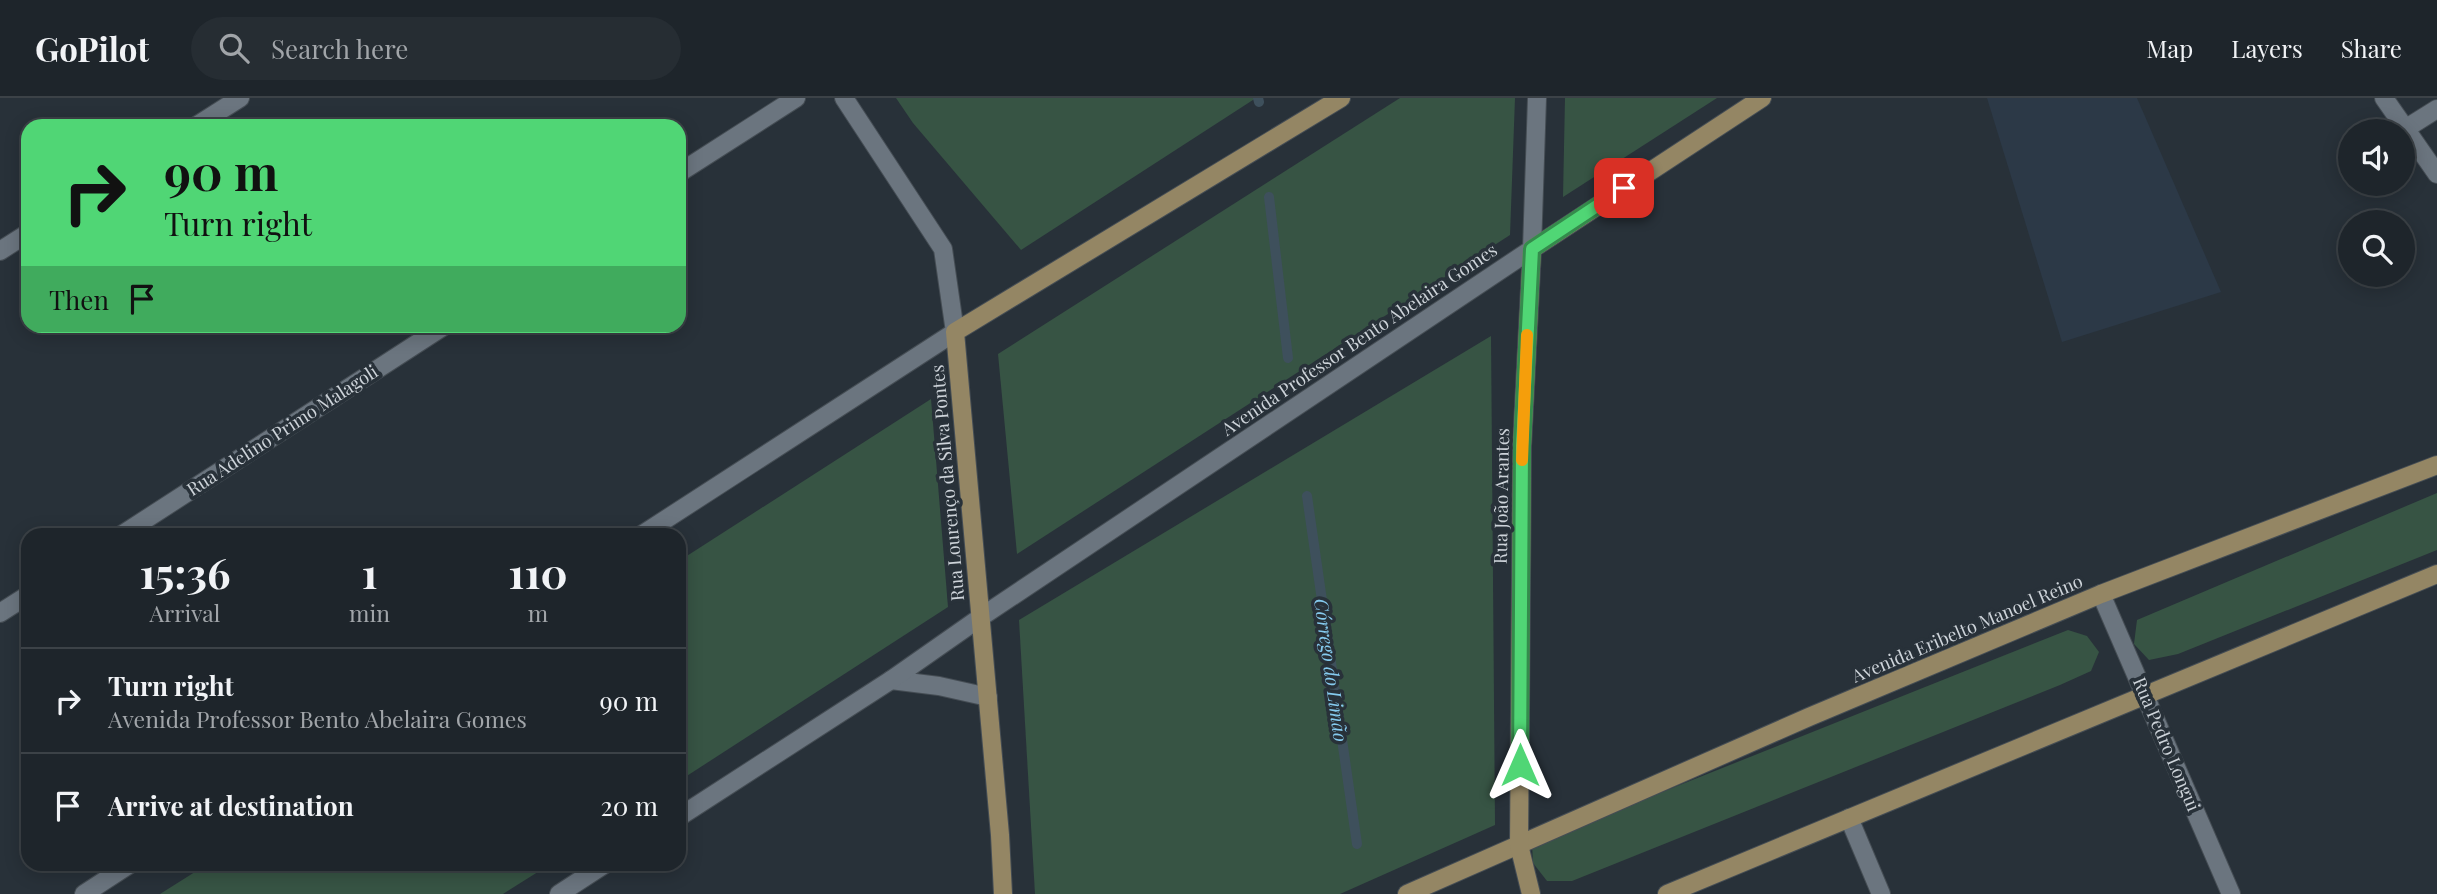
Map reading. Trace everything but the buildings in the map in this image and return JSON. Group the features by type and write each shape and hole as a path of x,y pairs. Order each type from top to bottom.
{"main road":[{"path":"955,332 1341,98"},
{"name":"Avenida Professor Bento Abelaira Gomes","path":"1532,249 1762,98"},
{"name":"Rua João Arantes","path":"1531,894 1519,845 1522,446 1532,249"},
{"name":"Rua Lourenço da Silva Pontes","path":"955,332 1003,894"},
{"name":"Avenida Eribelto Manoel Reino","path":"1407,894 1809,717 2101,594 2437,465"},
{"path":"1667,894 2436,576"}],"street":[{"path":"207,119 240,98"},
{"path":"686,169 796,98"},
{"name":"Rua Lourenço da Silva Pontes","path":"844,98 943,250 955,332"},
{"name":"Rua João Arantes","path":"1532,249 1537,98"},
{"path":"2384,98 2398,119"},
{"path":"2415,123 2437,109"},
{"path":"2415,143 2437,174"},
{"path":"0,251 21,238"},
{"name":"Avenida Professor Bento Abelaira Gomes","path":"686,812 891,680 1532,249"},
{"path":"652,528 955,332"},
{"name":"Rua Adelino Primo Malagoli","path":"132,528 433,333"},
{"name":"Rua Pedro Longui","path":"2101,594 2231,894"},
{"path":"0,613 21,600"},
{"path":"891,680 939,686 988,697"},
{"path":"1849,818 1881,894"},
{"path":"84,894 119,871"},
{"path":"559,894 594,871"}],"shaded area":[{"path":"1987,98 2137,98 2221,292 2062,342"}],"green space":[{"path":"896,98 1256,98 1021,250 913,123"},
{"path":"1400,98 1515,98 1510,235 1017,554 998,354"},
{"path":"1565,98 1717,98 1563,197"},
{"path":"1491,336 1495,825 1340,894 1035,894 1019,620"},
{"path":"931,399 948,607 686,776 686,556"},
{"path":"2437,493 2437,550 2178,654 2149,660 2134,644 2137,620"},
{"path":"2068,630 2087,636 2099,652 2091,671 2060,685 1572,881 1547,881 1533,863 1532,844"},
{"path":"196,871 539,871 503,894 160,894"}],"waterway":[{"name":"Córrego do Limão","path":"1258,98 1259,102"},
{"name":"Córrego do Limão","path":"1269,197 1288,358"},
{"name":"Córrego do Limão","path":"1307,496 1357,844"}],"slow traffic":[{"path":"1522,460 1527,335"}],"route":[{"path":"1520,765 1522,446 1532,249 1624,188"}]}
